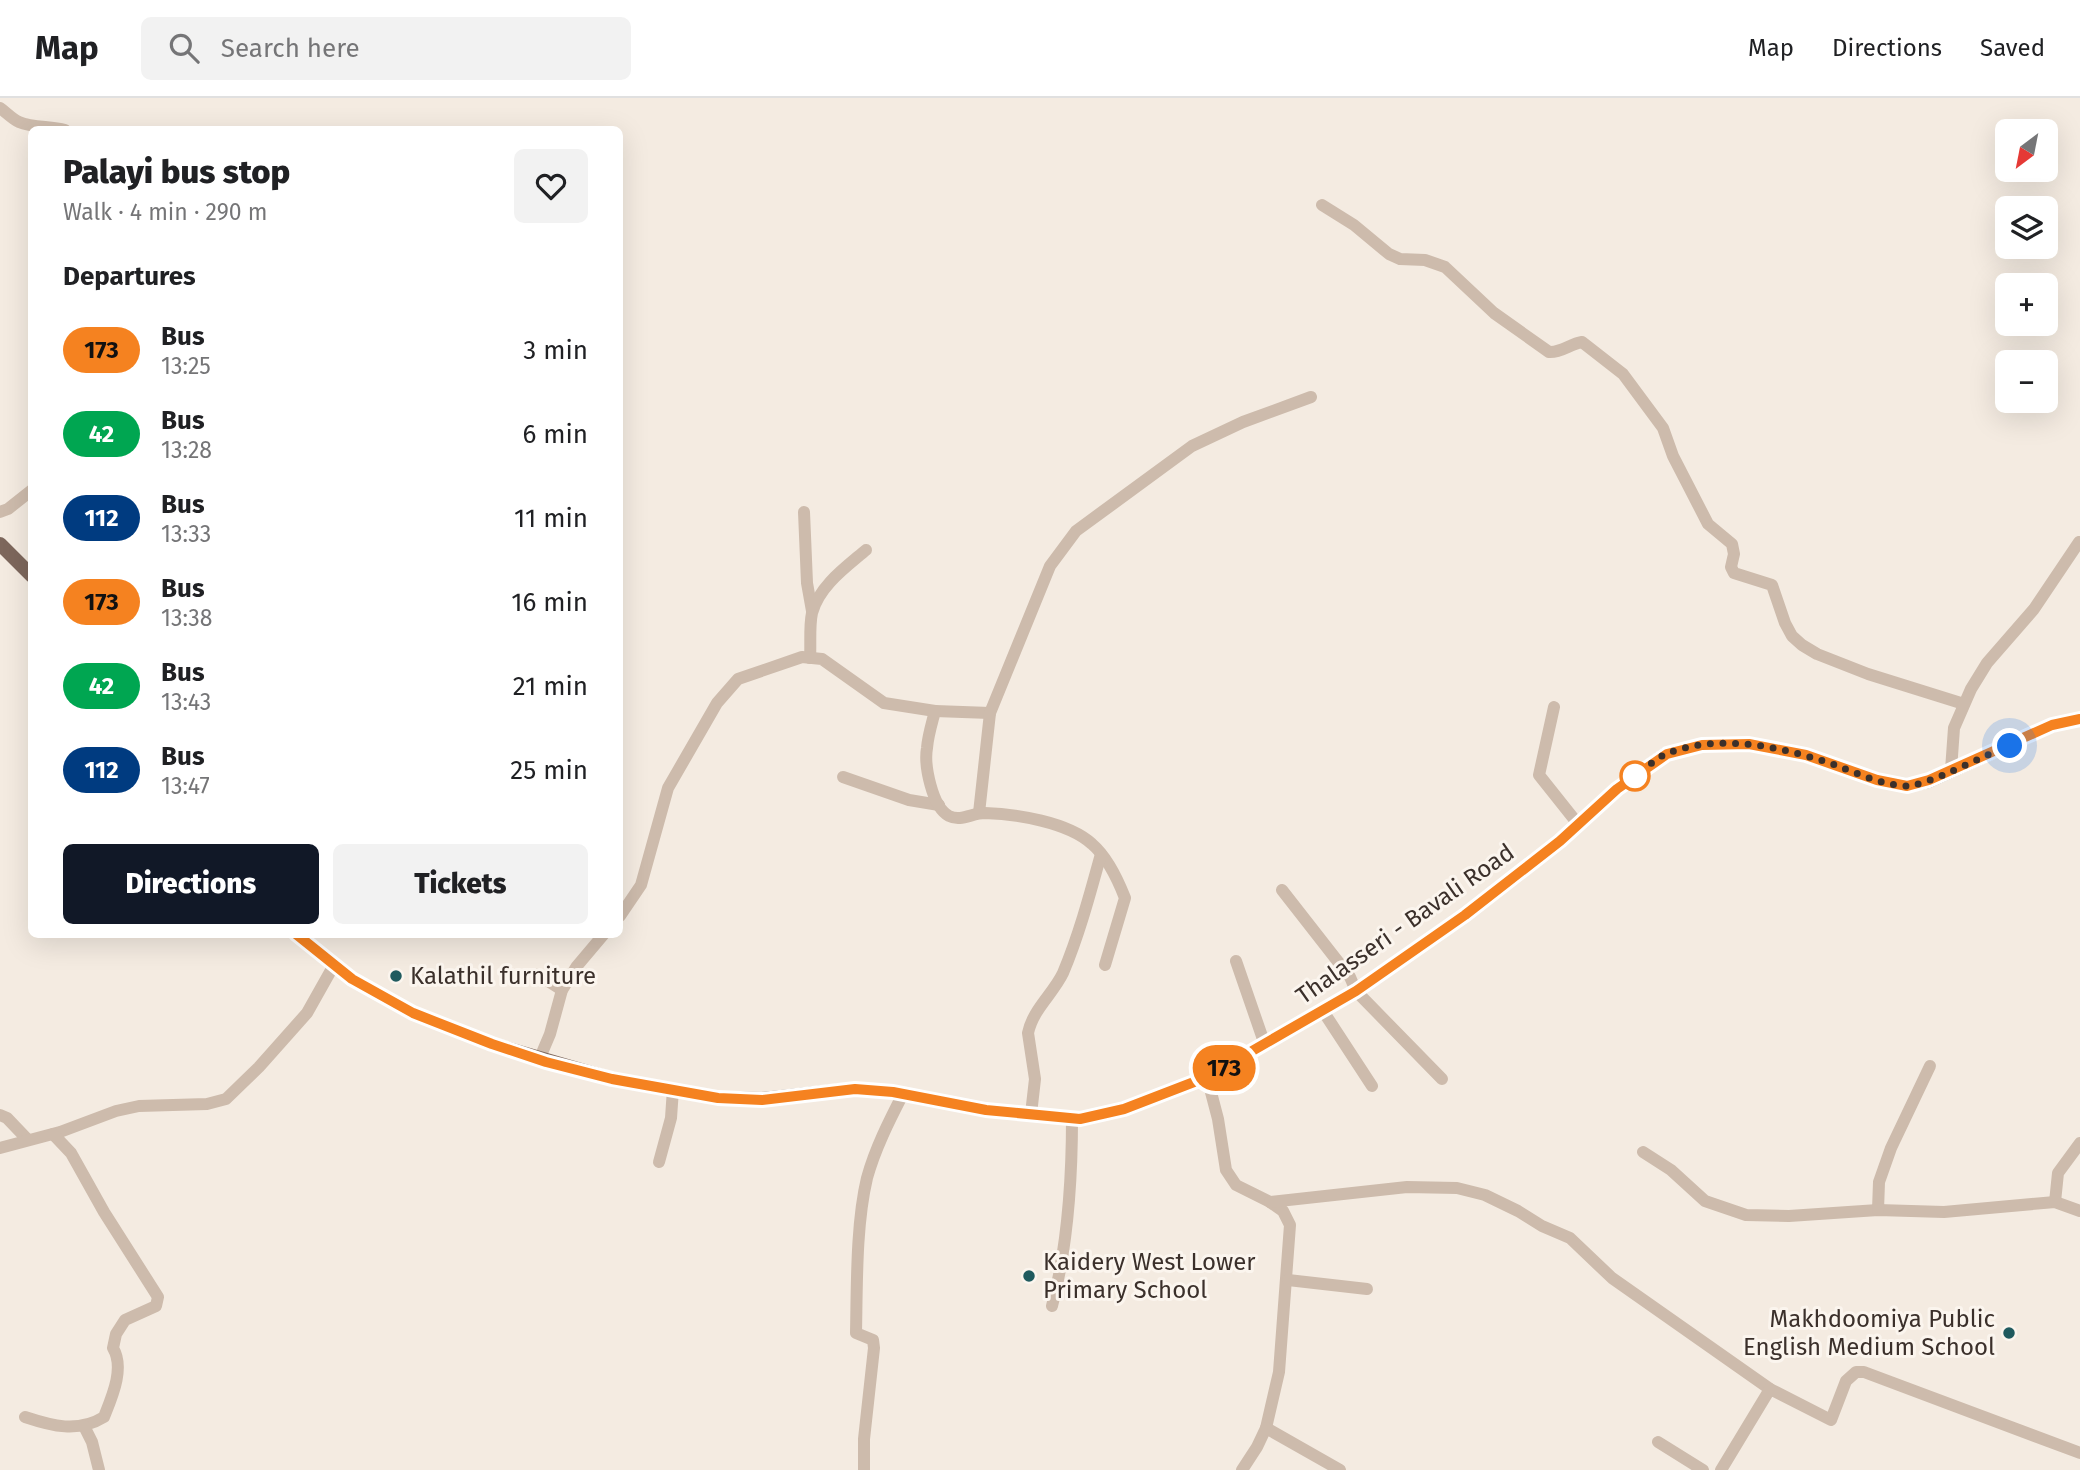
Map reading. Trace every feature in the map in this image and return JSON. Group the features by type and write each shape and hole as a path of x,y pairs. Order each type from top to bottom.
{"main road":[{"path":"0,544 28,572"},
{"name":"Thalasseri - Bavali Road","path":"301,938 352,979 413,1013 539,1060 612,1079 718,1098 762,1100 855,1089 903,1094 986,1110 1072,1119 1124,1109 1207,1077 1356,991 1465,915 1617,789 1667,754 1702,745 1749,744 1806,755 1877,780 1907,786 1929,780 2010,746 2052,725 2080,719"}],"street":[{"path":"0,108 17,121 33,126"},
{"path":"1322,205 1354,225 1389,254 1400,259 1425,260 1445,267 1494,313 1549,352 1555,353 1582,342 1601,355 1623,374 1663,428 1673,456 1708,524 1732,544 1734,573 1772,585 1792,636 1817,654 1868,674 1964,704"},
{"path":"979,813 990,713 1051,566 1076,531 1192,446 1243,422 1311,397"},
{"path":"0,512 28,493"},
{"path":"804,512 807,583 812,612 810,658"},
{"path":"1951,770 1954,728 1987,663 2034,609 2079,542"},
{"path":"812,612 827,585 866,550"},
{"path":"623,912 641,885 668,788 717,703 738,679 802,657 822,659 884,703 935,711 990,713"},
{"path":"1554,707 1539,775 1578,824"},
{"path":"935,711 926,751 933,798 946,815 958,819 979,813 1025,817 1084,837 1101,854 1125,898 1105,965"},
{"path":"843,777 909,800 939,805"},
{"path":"1031,1114 1035,1079 1028,1033 1044,1000 1062,974 1083,917 1101,854"},
{"path":"1282,890 1350,977 1356,991 1442,1079"},
{"path":"539,1060 550,1034 562,990 577,966 601,938"},
{"path":"1236,961 1265,1045"},
{"path":"0,1148 53,1134 116,1111 139,1107 207,1104 226,1099 307,1013 334,965"},
{"path":"537,974 562,990"},
{"path":"1323,1011 1372,1086"},
{"path":"1878,1210 1879,1182 1891,1148 1930,1066"},
{"path":"1207,1077 1218,1119 1226,1170 1236,1185 1270,1202 1283,1212 1290,1225 1288,1280 1279,1372 1266,1428 1242,1470"},
{"path":"659,1162 671,1118 673,1089"},
{"path":"864,1470 864,1439 874,1348 873,1340 856,1333 861,1211 868,1176 886,1126 903,1094"},
{"path":"0,1115 7,1118 28,1140"},
{"path":"1052,1306 1064,1252 1072,1172 1072,1119"},
{"path":"25,1417 64,1428 93,1424 103,1417 119,1366 119,1357 113,1348 116,1334 125,1320 156,1306 158,1297 104,1212 71,1153 53,1134"},
{"path":"2056,1202 2058,1173 2080,1143"},
{"path":"1643,1152 1671,1170 1705,1201 1746,1214 1789,1216 1878,1210 1966,1210 2056,1202 2080,1211"},
{"path":"1270,1202 1407,1187 1457,1188 1485,1195 1570,1238 1612,1278 1770,1388 1831,1420 1850,1375 1864,1372 2080,1453"},
{"path":"1288,1280 1367,1289"},
{"path":"1721,1470 1770,1388"},
{"path":"84,1426 92,1442 99,1470"},
{"path":"1266,1428 1340,1470"},
{"path":"1658,1442 1703,1470"}],"bus line":[{"name":"173","path":"301,938 352,979 413,1013 546,1062 612,1079 718,1098 762,1100 855,1089 893,1092 986,1110 1080,1119 1124,1109 1207,1077 1356,991 1465,915 1560,841 1617,789 1667,754 1702,745 1749,744 1806,755 1877,780 1907,786 1929,780 2010,746 2052,725 2080,719"}],"place":[{"name":"Kalathil furniture","path":"396,976"},
{"name":"Kaidery West Lower Primary School","path":"1029,1276"},
{"name":"Makhdoomiya Public English Medium School","path":"2009,1333"}],"route":[{"path":"1635,776 1633,777 1667,754 1702,745 1749,744 1806,755 1877,780 1907,786 1929,780 2010,746"}]}
